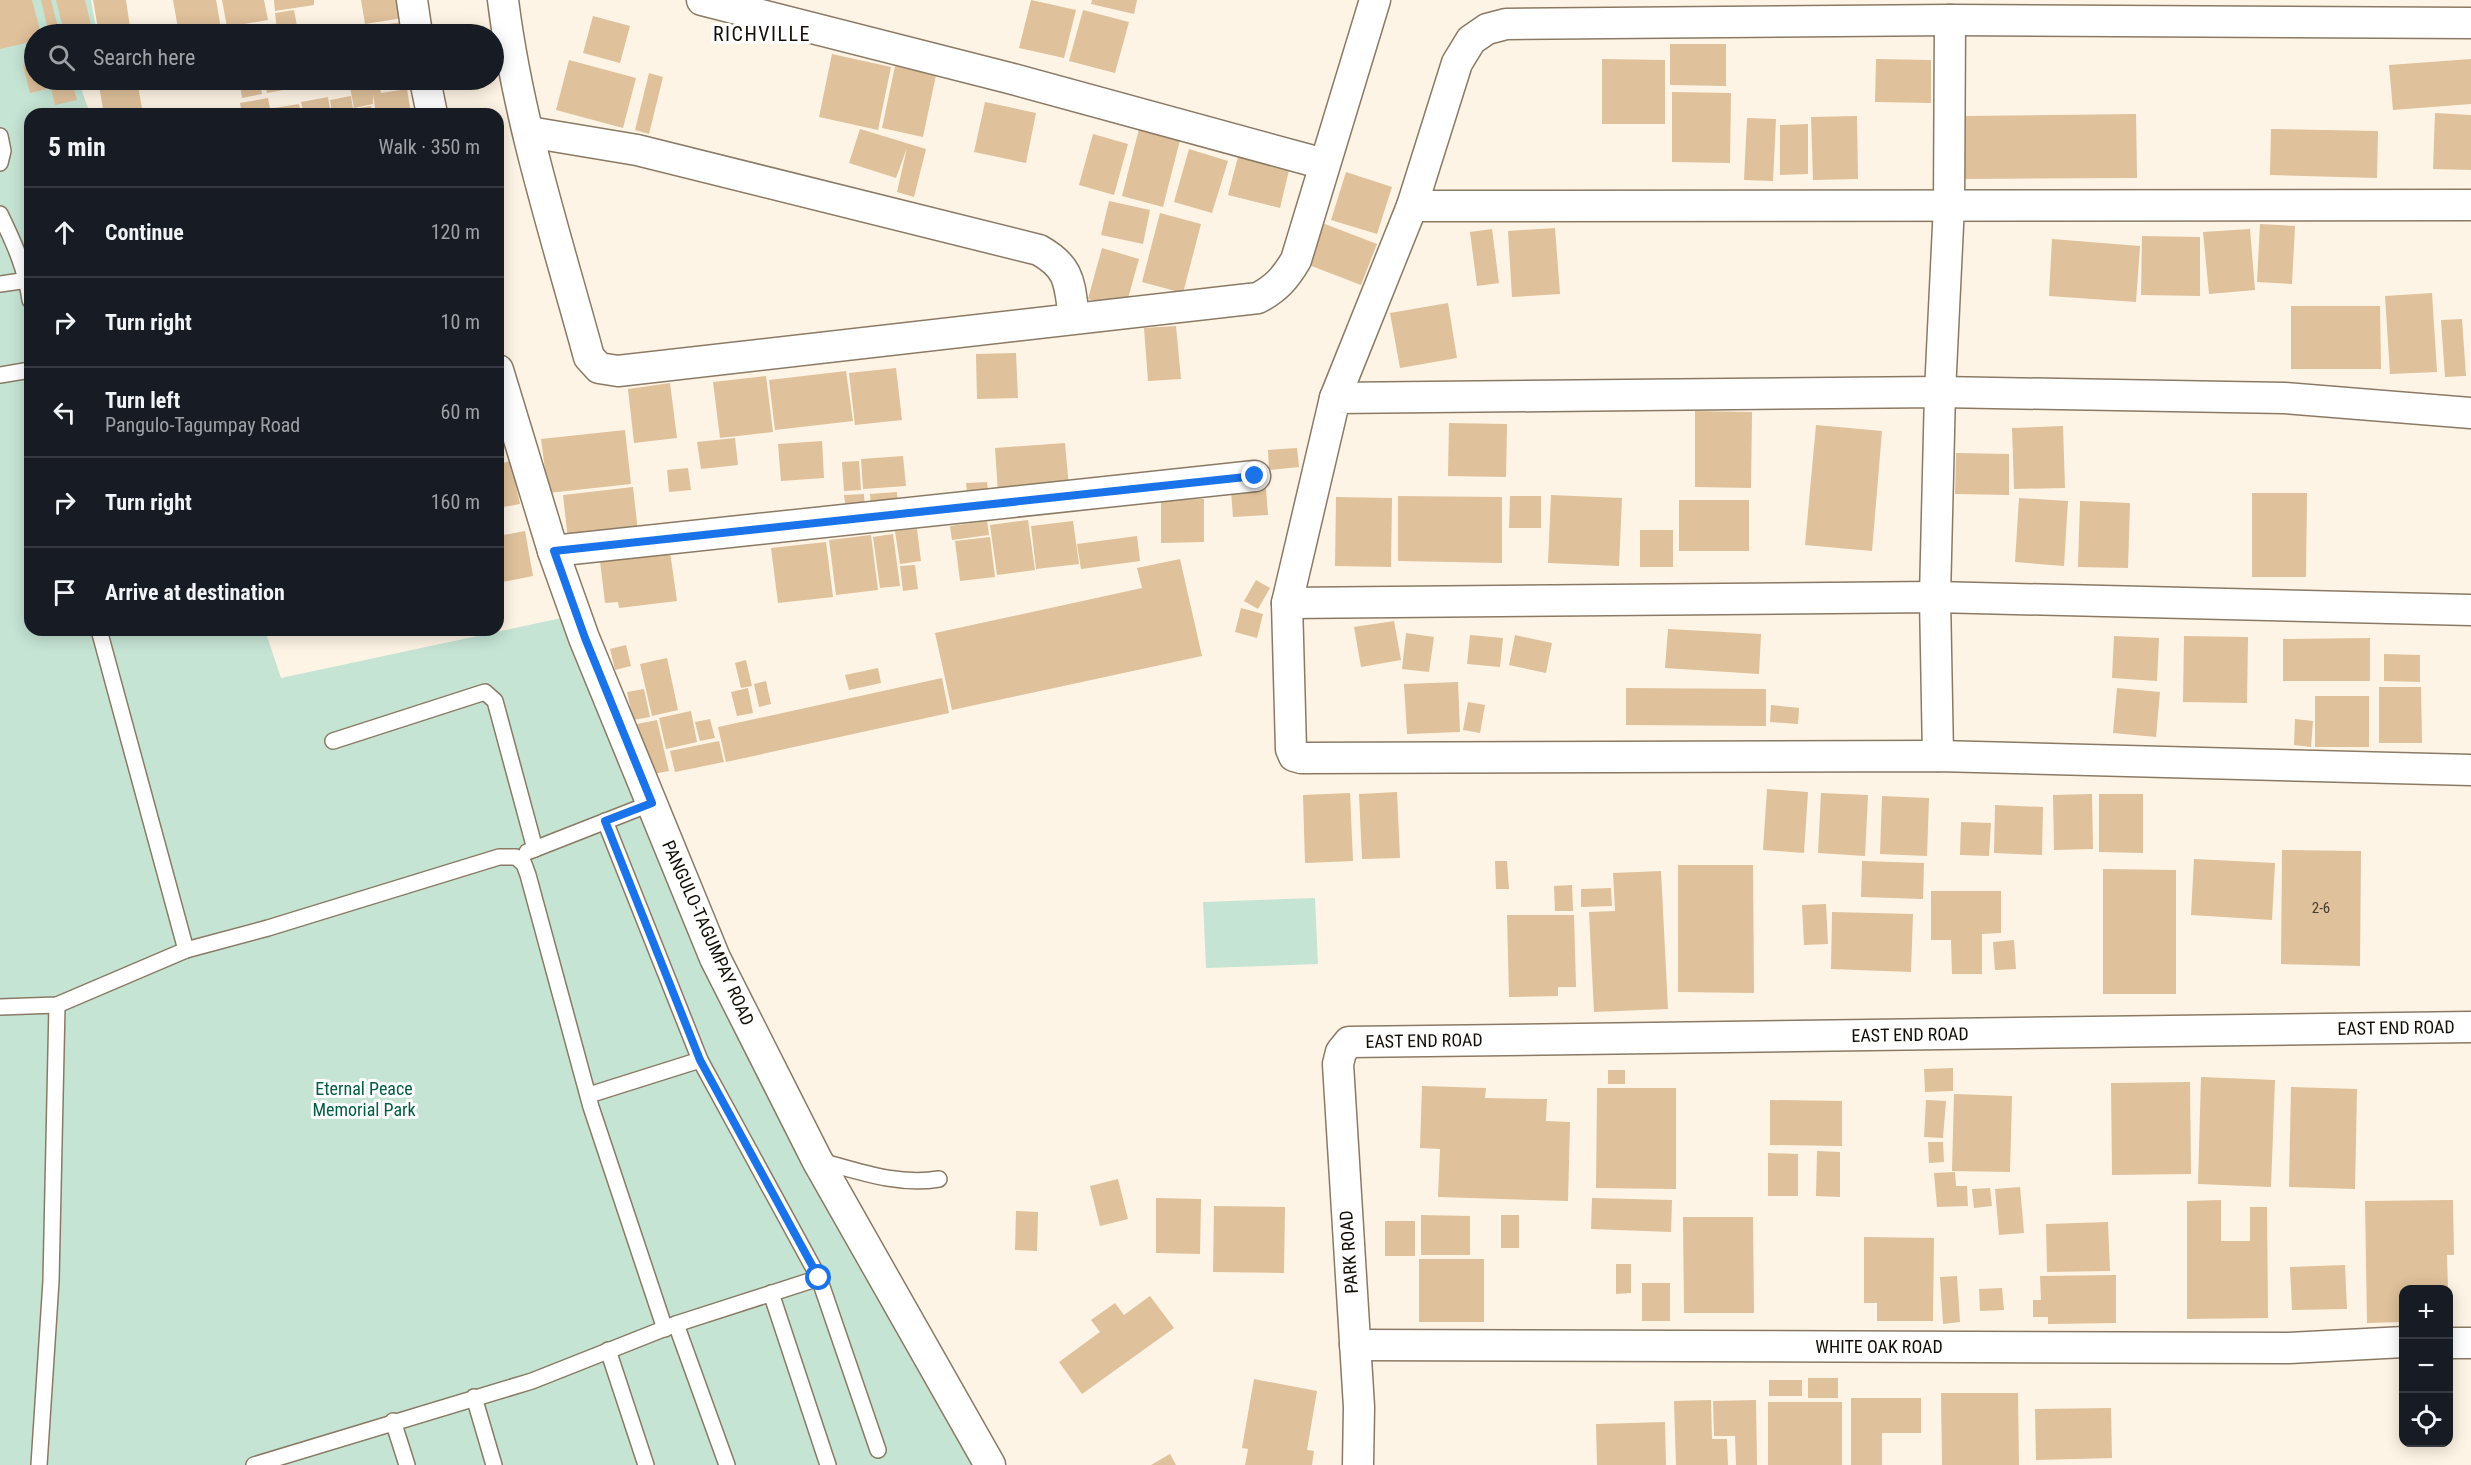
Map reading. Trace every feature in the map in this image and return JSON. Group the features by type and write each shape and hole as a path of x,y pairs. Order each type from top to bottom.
{"street":[{"path":"411,0 415,24"},
{"path":"503,0 508,40 529,132 589,357 594,364 607,371 1258,298 1272,291 1286,278 1296,260 1375,0"},
{"path":"702,0 1009,78 1324,164"},
{"path":"1938,756 1935,597 1940,392 1949,205 1950,20"},
{"path":"2471,23 1950,20 1506,24 1487,29 1472,40 1457,63 1412,206 1335,398 1287,603 1291,749 1294,756 1301,758 1938,756 2471,770"},
{"path":"427,90 431,108"},
{"path":"529,132 637,150 1039,250 1057,260 1067,274 1074,317"},
{"path":"1412,206 2471,205"},
{"name":"PANGULO-TAGUMPAY ROAD","path":"504,389 554,551 585,638 715,958 817,1160 990,1465"},
{"path":"1335,398 1940,392 2284,398 2471,413"},
{"path":"554,551 1255,476"},
{"path":"1287,603 1935,597 2471,610"},
{"name":"EAST END ROAD","path":"1349,1042 2471,1027"},
{"name":"PARK ROAD","path":"1349,1042 1341,1052 1338,1064 1359,1407 1358,1465"},
{"name":"WHITE OAK ROAD","path":"1355,1345 2289,1348 2399,1342"},
{"path":"2453,1343 2471,1343"}],"lane":[{"path":"0,136 3,150 0,163"},
{"path":"0,214 24,269"},
{"path":"0,284 24,281"},
{"path":"0,375 24,371"},
{"path":"101,636 186,950"},
{"path":"333,741 485,692 495,700 535,849"},
{"path":"0,1007 57,1005 186,950 268,928 499,857 516,857 652,803"},
{"path":"605,821 700,1060 819,1278 878,1450"},
{"path":"516,857 524,864 528,875 589,1095 670,1326 727,1465"},
{"path":"39,1465 51,1281 57,1005"},
{"path":"589,1095 700,1060"},
{"path":"817,1160 895,1181 917,1183 939,1179"},
{"path":"254,1465 393,1421 532,1381 670,1326 819,1278"},
{"path":"771,1293 828,1465"},
{"path":"608,1350 646,1465"},
{"path":"474,1397 494,1465"},
{"path":"393,1421 407,1465"}],"green space":[{"name":"Eternal Peace Memorial Park","path":"0,0 91,0 95,24 24,24 24,90 82,90 88,108 24,108 24,636 267,636 281,678 477,636 504,636 504,630 571,616 702,963 973,1465 0,1465"},
{"path":"1315,898 1318,964 1206,968 1203,902"}],"building":[{"path":"0,0 32,0 38,24 24,24 24,43 0,49"},
{"path":"41,0 51,0 57,24 47,24"},
{"path":"56,0 85,0 91,24 62,24"},
{"path":"93,0 126,0 130,24 97,24"},
{"path":"173,0 216,0 220,24 177,24"},
{"path":"222,0 264,0 268,20 226,24"},
{"path":"274,0 314,0 314,5 275,11"},
{"path":"361,0 400,0 403,18 365,24"},
{"path":"1031,0 1076,10 1064,58 1019,48"},
{"path":"1092,0 1137,0 1134,14 1091,4"},
{"path":"294,10 297,24 276,24 275,13"},
{"path":"1083,10 1129,22 1115,73 1069,61"},
{"path":"593,16 630,26 620,63 583,53"},
{"path":"1670,44 1726,44 1726,86 1670,85"},
{"path":"832,54 891,67 878,130 819,117"},
{"path":"1602,59 1665,60 1665,124 1602,124"},
{"path":"1876,59 1931,60 1931,103 1875,102"},
{"path":"2471,59 2471,104 2393,110 2389,65"},
{"path":"569,60 636,78 623,128 556,110"},
{"path":"895,66 936,75 923,137 882,128"},
{"path":"649,73 663,77 649,134 635,130"},
{"path":"51,90 74,90 77,100 55,105"},
{"path":"100,90 139,90 142,108 103,108"},
{"path":"241,90 261,90 262,94 242,98"},
{"path":"266,90 283,90 267,93"},
{"path":"351,90 380,90 381,93 407,90 410,108 375,108 373,94 373,104 354,108"},
{"path":"1672,92 1731,93 1730,163 1672,162"},
{"path":"351,96 353,108 331,108 330,100"},
{"path":"328,97 330,108 302,108 301,102"},
{"path":"268,98 270,108 241,108 240,103"},
{"path":"985,102 1036,113 1026,163 974,152"},
{"path":"299,104 300,108 274,108"},
{"path":"2435,113 2471,115 2471,170 2433,169"},
{"path":"2136,114 2137,178 1965,179 1963,116"},
{"path":"1857,116 1858,179 1813,180 1811,117"},
{"path":"1747,118 1776,119 1773,181 1744,180"},
{"path":"1808,124 1808,174 1780,175 1780,125"},
{"path":"860,129 926,149 914,197 897,192 907,148 896,178 849,163"},
{"path":"1139,129 1180,140 1163,207 1122,196"},
{"path":"2271,129 2378,131 2377,178 2270,175"},
{"path":"1093,134 1128,144 1114,195 1079,185"},
{"path":"1189,149 1228,161 1212,213 1174,202"},
{"path":"1239,153 1290,166 1280,208 1228,195"},
{"path":"1346,172 1392,187 1377,234 1331,220"},
{"path":"1109,201 1150,210 1143,244 1101,235"},
{"path":"1160,213 1201,224 1183,293 1142,282"},
{"path":"1317,221 1377,244 1361,285 1301,262"},
{"path":"2260,224 2295,226 2292,284 2257,282"},
{"path":"1555,228 1560,294 1512,297 1508,231"},
{"path":"1492,229 1499,283 1477,286 1470,232"},
{"path":"2250,229 2255,290 2209,294 2203,232"},
{"path":"2142,236 2200,237 2200,296 2141,295"},
{"path":"2052,239 2140,246 2136,302 2049,296"},
{"path":"1102,248 1139,259 1125,309 1088,299"},
{"path":"2432,293 2437,372 2390,374 2385,296"},
{"path":"1448,303 1457,358 1400,368 1390,313"},
{"path":"2291,306 2380,306 2381,369 2291,369"},
{"path":"2462,319 2466,376 2445,377 2441,320"},
{"path":"1176,326 1181,379 1148,381 1144,328"},
{"path":"1016,353 1018,398 977,399 976,354"},
{"path":"896,368 902,420 855,425 849,373"},
{"path":"846,371 853,421 775,430 769,380"},
{"path":"766,376 773,432 720,438 713,382"},
{"path":"670,383 677,438 634,443 628,389"},
{"path":"1695,411 1752,412 1751,488 1695,487"},
{"path":"1449,423 1507,424 1506,477 1448,476"},
{"path":"1816,425 1882,431 1872,551 1805,545"},
{"path":"2063,426 2065,488 2014,489 2012,428"},
{"path":"625,430 631,484 548,493 541,439"},
{"path":"735,438 738,465 701,469 697,442"},
{"path":"822,441 824,478 781,481 778,444"},
{"path":"1065,443 1069,488 998,493 995,448"},
{"path":"1297,448 1299,467 1269,470 1268,450"},
{"path":"1956,453 2009,454 2009,495 1955,494"},
{"path":"903,456 906,486 863,489 861,459"},
{"path":"511,461 520,504 504,507 504,463"},
{"path":"859,461 861,490 844,491 842,462"},
{"path":"688,468 691,490 669,492 667,470"},
{"path":"987,482 989,500 968,501 966,483"},
{"path":"633,487 638,532 568,540 563,495"},
{"path":"1266,489 1268,515 1233,517 1231,491"},
{"path":"897,492 898,506 871,508 870,494"},
{"path":"2252,493 2307,493 2306,577 2252,577"},
{"path":"864,494 865,508 846,510 844,495"},
{"path":"1551,495 1622,498 1619,566 1548,563"},
{"path":"1398,496 1502,497 1502,563 1398,561"},
{"path":"1510,496 1541,496 1541,528 1509,528"},
{"path":"1336,497 1392,498 1391,567 1335,566"},
{"path":"2019,498 2068,501 2064,566 2015,562"},
{"path":"1204,499 1204,542 1161,543 1161,500"},
{"path":"1679,500 1749,500 1749,551 1679,551"},
{"path":"2080,501 2130,503 2128,568 2078,567"},
{"path":"1028,520 1035,570 997,575 990,525"},
{"path":"987,521 989,535 952,540 950,526"},
{"path":"1073,521 1079,564 1036,569 1031,526"},
{"path":"917,529 921,561 900,564 895,531"},
{"path":"1640,530 1673,530 1673,567 1640,567"},
{"path":"525,531 533,576 504,582 504,535"},
{"path":"893,534 900,586 880,588 873,537"},
{"path":"871,535 878,590 836,595 829,540"},
{"path":"1137,536 1140,561 1081,569 1077,544"},
{"path":"990,537 995,577 960,581 955,541"},
{"path":"826,542 833,597 778,603 771,548"},
{"path":"670,552 677,601 619,608 618,602 605,603 600,561"},
{"path":"1180,559 1202,656 952,710 935,633 1142,588 1137,568"},
{"path":"915,565 918,589 903,591 900,566"},
{"path":"1256,580 1270,588 1258,609 1244,601"},
{"path":"1241,608 1263,614 1257,638 1235,632"},
{"path":"1394,621 1401,660 1361,667 1354,627"},
{"path":"1668,629 1761,634 1759,674 1665,668"},
{"path":"1406,633 1434,637 1429,672 1402,669"},
{"path":"1470,635 1503,638 1500,667 1467,664"},
{"path":"1515,635 1552,643 1546,673 1509,665"},
{"path":"2114,636 2159,638 2157,681 2112,678"},
{"path":"2184,636 2248,637 2247,703 2183,702"},
{"path":"2370,638 2370,681 2283,681 2283,639"},
{"path":"626,645 631,666 615,670 610,649"},
{"path":"2384,654 2420,655 2420,682 2384,681"},
{"path":"667,658 678,710 652,716 640,664"},
{"path":"746,660 752,686 741,688 735,663"},
{"path":"878,668 881,683 849,690 845,675"},
{"path":"942,678 949,713 726,762 718,727"},
{"path":"766,681 771,704 759,707 754,684"},
{"path":"1458,682 1460,732 1407,734 1404,684"},
{"path":"2379,687 2421,687 2422,743 2379,743"},
{"path":"748,688 753,713 737,716 731,692"},
{"path":"1626,688 1766,689 1766,726 1626,725"},
{"path":"2117,688 2160,692 2156,737 2113,733"},
{"path":"644,689 650,717 633,720 627,692"},
{"path":"2315,696 2369,696 2369,747 2315,747"},
{"path":"1468,702 1485,705 1480,733 1463,730"},
{"path":"1771,705 1799,708 1798,724 1770,722"},
{"path":"691,711 697,742 666,749 659,718"},
{"path":"710,719 715,738 700,741 695,722"},
{"path":"2295,719 2313,721 2311,747 2294,745"},
{"path":"657,720 669,771 648,775 637,724"},
{"path":"719,741 724,762 675,772 670,751"},
{"path":"1767,789 1808,792 1804,853 1763,850"},
{"path":"1397,792 1400,858 1362,859 1359,794"},
{"path":"1350,793 1353,861 1305,863 1303,795"},
{"path":"1821,793 1868,795 1865,856 1818,853"},
{"path":"2092,794 2093,849 2054,850 2053,795"},
{"path":"2099,794 2143,794 2143,853 2099,852"},
{"path":"1882,796 1929,798 1927,856 1880,854"},
{"path":"1995,805 2043,807 2042,855 1994,853"},
{"path":"1961,822 1991,823 1989,856 1960,855"},
{"path":"2282,850 2361,851 2360,966 2281,964"},
{"path":"2194,859 2275,863 2272,920 2191,915"},
{"path":"1495,861 1507,861 1509,889 1496,889"},
{"path":"1862,861 1924,863 1923,899 1861,897"},
{"path":"1678,865 1753,865 1754,993 1678,992"},
{"path":"2103,869 2176,870 2176,994 2103,994"},
{"path":"1661,871 1668,1009 1594,1012 1589,912 1615,911 1613,873"},
{"path":"1572,885 1573,911 1555,911 1554,886"},
{"path":"1611,888 1612,906 1581,907 1581,889"},
{"path":"1931,891 2001,891 2001,933 1982,934 1982,974 1952,974 1951,940 1931,940"},
{"path":"1826,904 1828,944 1804,945 1802,905"},
{"path":"1832,912 1913,914 1911,972 1831,969"},
{"path":"1507,915 1574,915 1576,987 1558,987 1558,996 1509,997"},
{"path":"2014,940 2016,969 1995,970 1993,942"},
{"path":"1953,1068 1953,1091 1925,1092 1924,1069"},
{"path":"1608,1070 1625,1070 1625,1084 1608,1084"},
{"path":"2201,1077 2275,1080 2271,1187 2198,1184"},
{"path":"2190,1082 2191,1174 2112,1175 2111,1083"},
{"path":"1422,1086 1486,1088 1485,1098 1547,1099 1546,1121 1570,1122 1568,1201 1438,1197 1440,1149 1420,1148"},
{"path":"2291,1087 2357,1089 2355,1189 2289,1187"},
{"path":"1597,1088 1676,1088 1676,1189 1596,1188"},
{"path":"1954,1094 2012,1096 2010,1172 1952,1171"},
{"path":"1770,1100 1842,1101 1842,1146 1770,1145"},
{"path":"1926,1100 1946,1101 1943,1138 1924,1137"},
{"path":"1928,1142 1943,1142 1944,1162 1929,1163"},
{"path":"1817,1151 1840,1152 1840,1197 1816,1196"},
{"path":"1768,1153 1798,1154 1798,1196 1768,1196"},
{"path":"1955,1172 1956,1186 1967,1186 1968,1206 1937,1207 1934,1173"},
{"path":"1118,1179 1128,1219 1100,1226 1090,1186"},
{"path":"2020,1187 2024,1233 1999,1235 1995,1189"},
{"path":"1990,1188 1992,1206 1974,1208 1972,1189"},
{"path":"1156,1198 1201,1199 1200,1254 1156,1253"},
{"path":"1592,1198 1672,1200 1671,1232 1591,1229"},
{"path":"2221,1200 2221,1241 2250,1241 2250,1207 2267,1207 2268,1318 2187,1319 2187,1201"},
{"path":"2453,1200 2454,1255 2447,1255 2448,1285 2399,1285 2399,1322 2367,1323 2365,1201"},
{"path":"1214,1206 1285,1207 1284,1273 1213,1272"},
{"path":"1016,1211 1038,1212 1037,1251 1015,1250"},
{"path":"1421,1215 1470,1216 1470,1255 1421,1255"},
{"path":"1501,1215 1519,1215 1519,1248 1501,1248"},
{"path":"1683,1217 1753,1217 1754,1313 1684,1313"},
{"path":"1385,1221 1415,1221 1415,1256 1385,1256"},
{"path":"2108,1222 2110,1271 2047,1272 2046,1224"},
{"path":"1864,1237 1934,1238 1933,1321 1877,1321 1877,1303 1864,1303"},
{"path":"1419,1259 1484,1259 1484,1322 1419,1322"},
{"path":"1616,1264 1631,1264 1631,1293 1616,1294"},
{"path":"2345,1265 2347,1309 2292,1310 2290,1267"},
{"path":"2116,1275 2116,1323 2048,1324 2048,1317 2033,1317 2033,1300 2041,1300 2040,1276"},
{"path":"1957,1276 1960,1322 1943,1324 1940,1277"},
{"path":"1642,1283 1670,1283 1670,1321 1642,1321"},
{"path":"2002,1288 2004,1310 1980,1311 1979,1289"},
{"path":"1150,1296 1174,1328 1082,1394 1059,1362 1100,1332 1091,1320 1115,1303 1124,1315"},
{"path":"1808,1378 1838,1378 1838,1398 1808,1398"},
{"path":"1254,1379 1317,1391 1307,1450 1314,1451 1312,1465 1245,1465 1248,1449 1242,1448"},
{"path":"1769,1380 1802,1380 1802,1396 1769,1396"},
{"path":"1941,1393 2018,1393 2019,1465 1942,1465"},
{"path":"1851,1398 1921,1398 1921,1433 1882,1433 1882,1465 1851,1465"},
{"path":"1711,1400 1712,1439 1727,1439 1728,1465 1676,1465 1674,1401"},
{"path":"1756,1400 1757,1465 1736,1465 1735,1436 1714,1436 1713,1401"},
{"path":"1768,1402 1842,1402 1842,1465 1768,1465"},
{"path":"2111,1408 2112,1458 2036,1460 2035,1409"},
{"path":"1665,1422 1666,1465 1597,1465 1596,1424"},
{"path":"1170,1454 1176,1465 1151,1465"}],"district":[{"name":"RICHVILLE","path":"762,34"}],"route":[{"path":"819,1278 700,1060 605,821 652,803 585,638 554,551 1255,476"}]}
